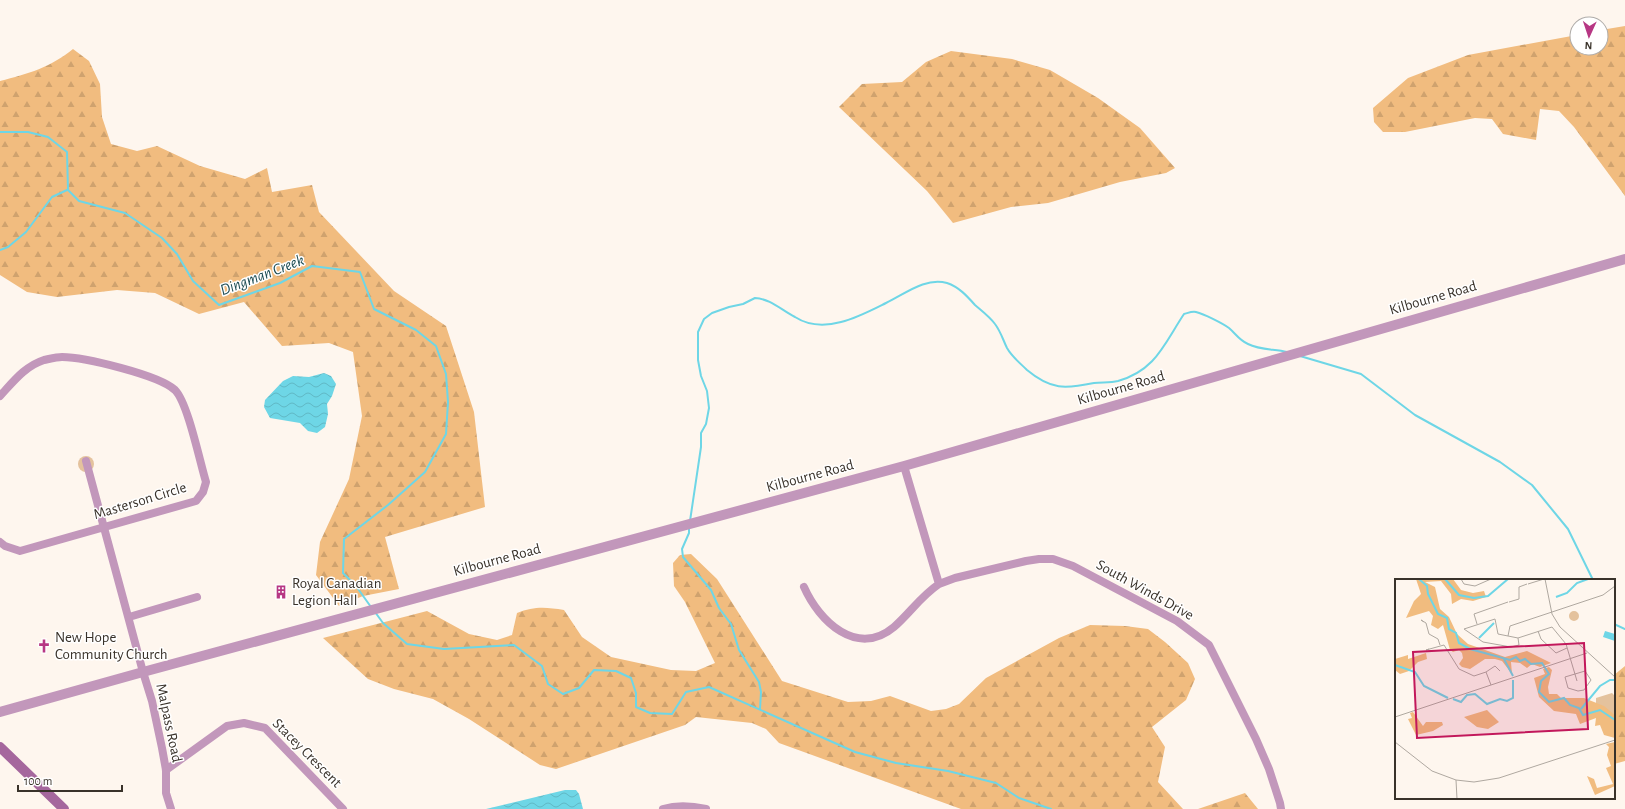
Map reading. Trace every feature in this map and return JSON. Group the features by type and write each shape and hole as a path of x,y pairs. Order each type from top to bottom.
{"main road":[{"path":"0,746 64,809"}],"street":[{"name":"Kilbourne Road","path":"0,712 904,466 1625,259"},
{"name":"Masterson Circle","path":"0,396 22,372 43,360 61,357 78,358 124,368 161,382 175,390 184,403 206,482 203,492 196,500 104,527 20,551 5,546 0,542"},
{"name":"Malpass Road","path":"86,461 152,701 166,770 166,793 171,809"},
{"path":"804,587 809,600 818,612 835,629 856,638 878,636 894,627 929,591 938,584 904,466"},
{"name":"South Winds Drive","path":"938,584 955,578 1026,561 1053,559 1073,566 1177,621 1209,644 1256,739 1269,769 1281,809"},
{"path":"129,617 197,597"},
{"name":"Stacey Crescent","path":"166,770 227,726 244,723 265,728 343,809"},
{"path":"663,809 671,807 695,806 706,809"}],"shaded area":[{"path":"86,456 92,458 94,464 92,470 86,472 80,470 78,464 80,458"}],"green space":[{"path":"1625,26 1625,196 1574,127 1559,111 1540,109 1536,140 1503,134 1492,119 1475,118 1405,132 1383,132 1374,122 1373,108 1408,78 1468,55 1569,36 1569,56 1609,56 1609,29"},
{"path":"73,49 89,61 100,84 102,117 111,144 137,151 157,146 200,166 245,179 267,168 272,192 312,185 319,212 394,291 446,326 474,412 485,507 385,537 399,589 363,596 339,606 316,575 320,542 349,479 362,416 353,352 329,343 282,346 244,302 199,314 155,293 117,290 57,297 27,292 0,275 0,81 39,69 56,61"},
{"path":"951,51 1012,59 1050,70 1098,98 1140,128 1175,168 1166,173 1120,182 1048,203 1011,207 953,223 927,191 839,107 862,84 902,82 926,62"},
{"path":"691,554 717,579 782,681 848,702 871,701 890,696 931,711 946,709 959,704 986,678 1059,638 1090,625 1125,626 1148,629 1188,663 1195,679 1186,700 1152,727 1165,747 1158,782 1183,809 961,809 779,743 766,729 752,723 696,717 685,725 556,769 540,765 469,719 433,699 394,689 368,679 323,638 427,611 469,634 497,640 512,635 517,613 535,608 551,608 564,610 582,637 611,657 671,670 696,671 715,663 685,602 674,586 673,563 680,555"},
{"path":"1625,666 1625,761 1615,764 1615,674"},
{"path":"1245,793 1258,809 1198,809"}],"water":[{"path":"324,373 331,376 336,384 332,396 327,404 328,414 325,427 317,433 308,431 300,423 270,418 264,407 265,400 283,381 293,376 309,377"},
{"path":"565,790 576,790 579,794 583,809 486,809"}],"waterway":[{"name":"Dingman Creek","path":"0,132 28,132 48,137 67,152 68,190 79,201 125,213 162,238 177,254 193,281 219,305 280,283 312,266 360,272 374,309 416,330 436,346 446,374 448,402 446,434 425,472 388,505 344,539 343,573 356,586 371,607"},
{"path":"0,250 8,247 26,232 52,197 67,190"},
{"path":"690,521 701,447 701,433 706,424 709,408 707,391 701,376 698,360 698,332 704,319 712,313 743,304 755,298 766,300 800,320 812,324 829,324 859,316 923,284 931,282 947,283 962,292 991,319 999,330 1009,351 1027,370 1044,381 1066,387 1115,382 1142,370 1158,355 1184,314 1192,312 1204,315 1222,324 1229,328 1242,341 1248,344 1287,352"},
{"path":"1300,356 1361,374 1415,415 1500,462 1532,485 1568,529 1593,579"},
{"path":"689,527 689,533 682,549 683,557 711,590 719,608 731,624 739,650 759,682 761,692 760,709"},
{"path":"375,612 383,623 407,644 444,649 514,645 542,666 548,684 563,694 579,688 594,670 616,671 631,678 636,693 636,707 650,713 672,714 686,692 709,687 855,752 896,763 948,771 996,783 1019,798 1051,809"},
{"path":"1615,624 1625,629"}],"place":[{"name":"Royal Canadian Legion Hall","path":"281,592"},
{"name":"New Hope Community Church","path":"44,646"}]}
